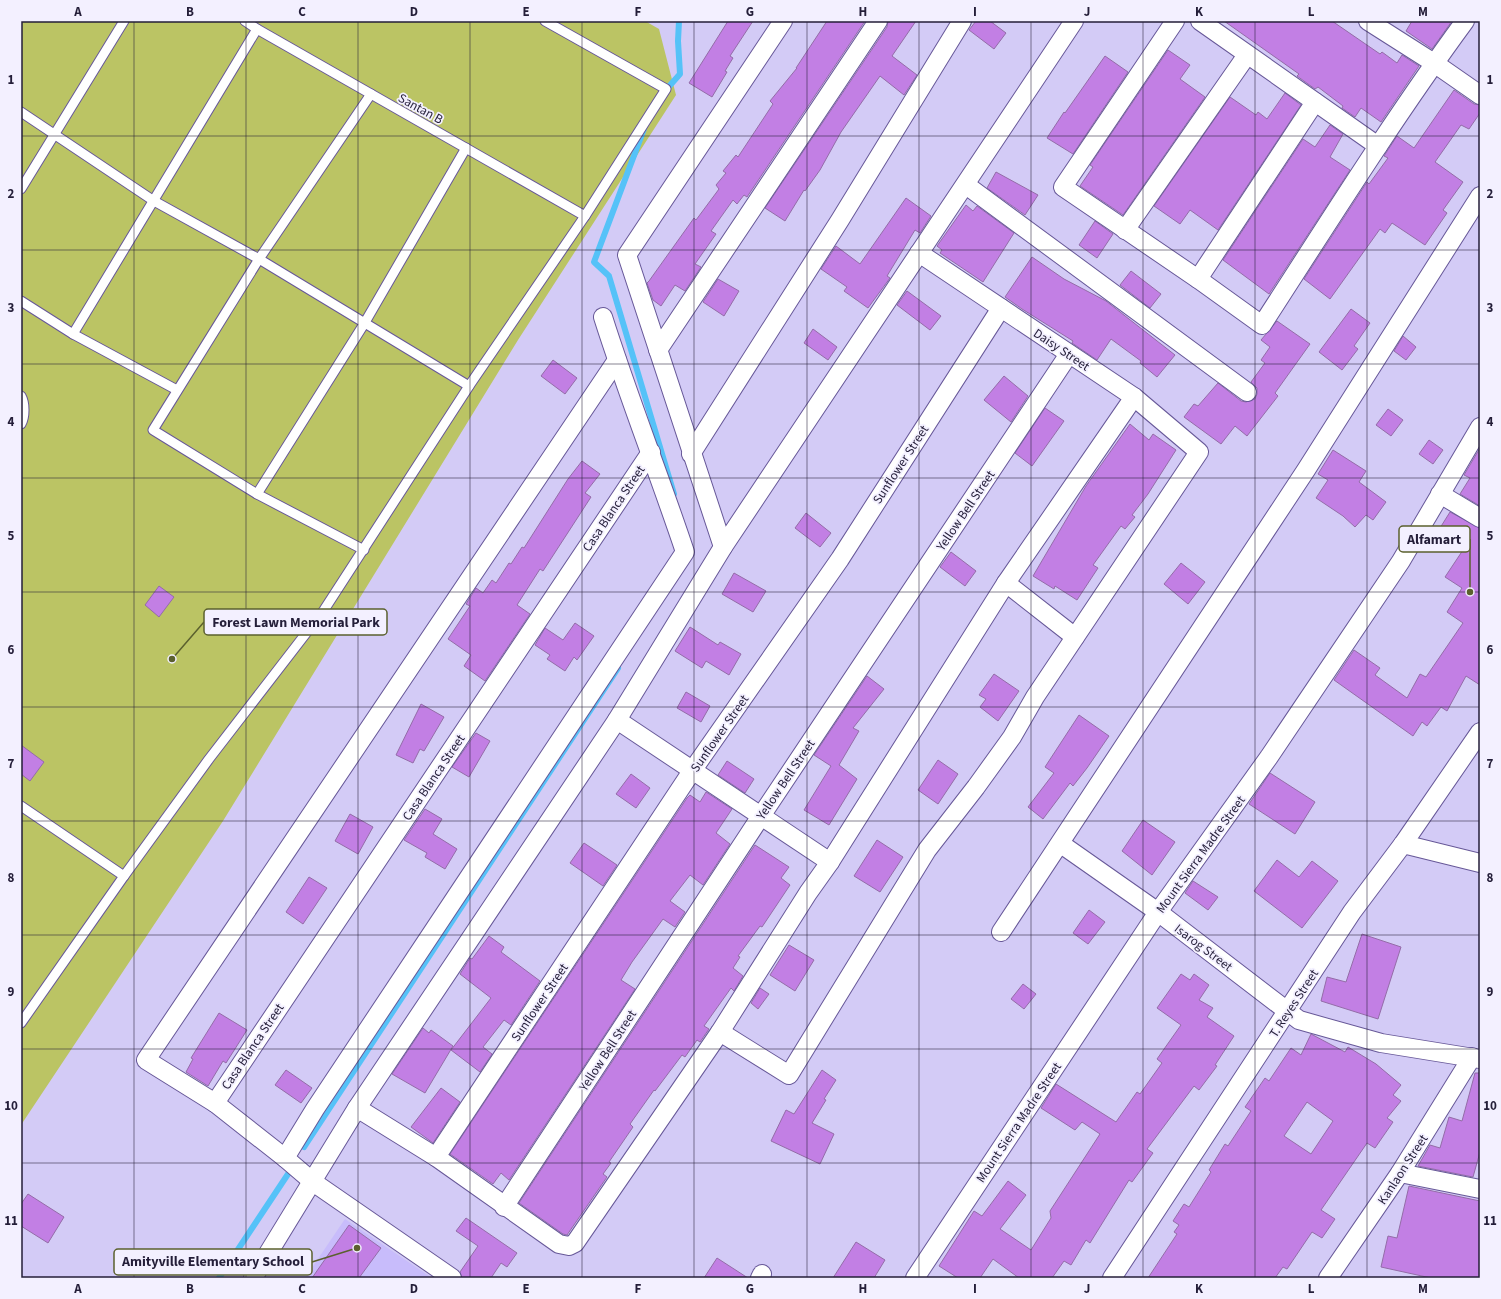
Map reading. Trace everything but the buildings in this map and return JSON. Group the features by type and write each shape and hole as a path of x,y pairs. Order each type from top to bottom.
{"street":[{"path":"723,547 691,454 627,255 783,21"},
{"path":"658,350 878,21"},
{"path":"691,454 840,220 962,21"},
{"path":"253,1278 357,1108 617,720 723,547 1074,21"},
{"path":"1176,21 1063,187 1198,279 1262,325 1434,62 1465,21"},
{"path":"1200,21 1378,146"},
{"path":"1370,22 1434,62 1480,95"},
{"path":"1125,230 1247,55"},
{"path":"1198,279 1315,102"},
{"path":"966,185 1247,392"},
{"path":"1001,932 1061,844 1306,470 1480,196"},
{"name":"Daisy Street","path":"919,253 1134,397 1199,452 1075,637"},
{"name":"Sunflower Street","path":"436,1157 692,771 840,559 1001,308"},
{"path":"285,1158 319,1102 686,552 603,317"},
{"name":"Yellow Bell Street","path":"504,1207 761,816 1070,354"},
{"path":"452,1278 312,1182 285,1158 214,1103 146,1060 617,360"},
{"path":"357,1108 436,1157 504,1207 559,1244 569,1246 575,1243 720,1032 808,893 830,862 1006,583 1134,397"},
{"name":"Mount Sierra Madre Street","path":"915,1278 1158,912 1269,757 1401,561 1480,427"},
{"name":"Casa Blanca Street","path":"214,1103 651,452"},
{"path":"1440,494 1480,518"},
{"path":"720,1032 789,1075 926,850 1003,750 1035,697 1075,637 1006,583"},
{"path":"617,720 830,862"},
{"name":"T. Reyes Street","path":"1112,1278 1352,912 1403,844 1480,732"},
{"name":"Isarog Street","path":"1061,844 1158,912 1299,1020 1381,1043 1476,1058"},
{"path":"1403,844 1480,863"},
{"name":"Kanlaon Street","path":"1328,1278 1476,1058"},
{"path":"1400,1173 1480,1189"}],"lane":[{"path":"21,190 54,133 124,21"},
{"name":"Santan B","path":"245,21 585,216"},
{"path":"21,1023 124,876 209,759 324,610 469,386 585,216 666,89 545,21"},
{"path":"73,334 257,29"},
{"path":"364,550 257,494 153,430 259,258 371,94"},
{"path":"21,112 154,201 259,258 364,324 469,386"},
{"path":"257,494 364,324 466,148"},
{"path":"21,301 73,334 177,390"},
{"path":"21,396 24,400 24,420 21,424"},
{"path":"21,806 124,876"}],"shaded area":[{"path":"345,1219 432,1278 305,1278"}],"green space":[{"path":"21,21 645,21 659,29 676,95 518,340 223,821 21,1125"}],"waterway":[{"path":"665,91 680,74 678,41 679,21"},
{"path":"644,129 594,262 609,276 674,494"},
{"path":"304,1147 618,668"},
{"path":"219,1278 292,1168"}],"place":[{"name":"Alfamart","path":"1470,592"},
{"name":"Forest Lawn Memorial Park","path":"172,659"},
{"name":"Amityville Elementary School","path":"357,1248"}]}
